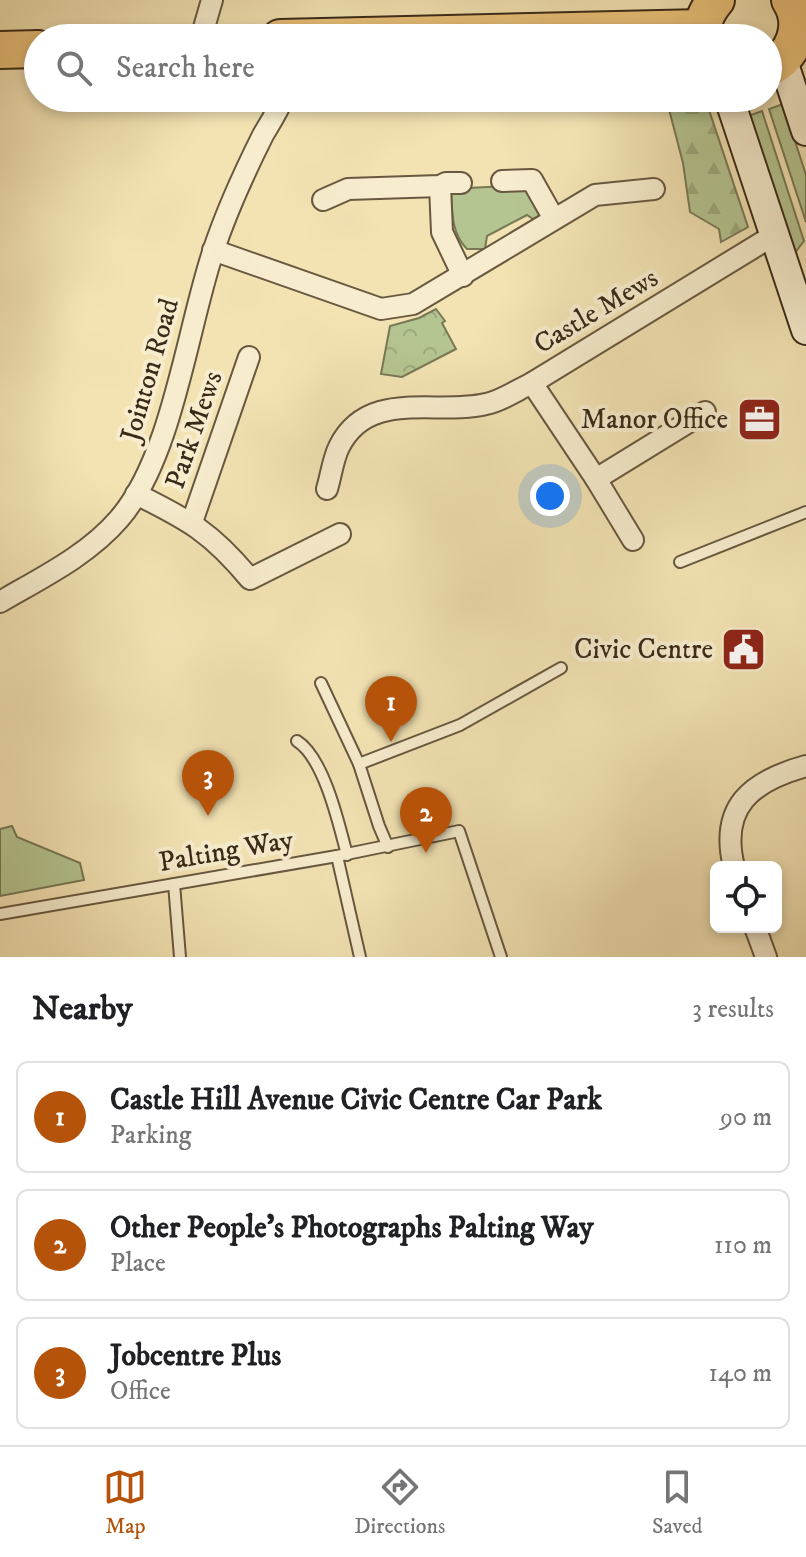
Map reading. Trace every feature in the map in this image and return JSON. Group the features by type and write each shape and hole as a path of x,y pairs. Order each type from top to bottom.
{"highway":[{"path":"782,59 789,54 798,28 795,7 790,0"},
{"path":"654,24 707,22"},
{"path":"0,50 24,49"}],"street":[{"path":"205,24 212,0"},
{"path":"782,79 806,131"},
{"name":"Jointon Road","path":"0,602 68,562 101,538 121,518 136,494 153,460 168,417 213,250 230,205 276,112"},
{"path":"734,112 806,330"},
{"path":"502,181 532,180 554,219"},
{"path":"323,200 348,189 461,183"},
{"path":"440,186 442,232 463,276"},
{"path":"213,250 381,309 413,304 595,195 654,189"},
{"name":"Castle Mews","path":"633,540 532,383 711,284 774,235"},
{"name":"Park Mews","path":"192,522 249,357"},
{"path":"327,489 338,448 351,428 368,416 388,409 463,408 489,404 532,383"},
{"path":"596,479 705,412"},
{"path":"136,494 192,522 226,550 250,579 340,534"},
{"path":"732,861 729,847 731,826 737,808 748,793 762,782 806,766"},
{"path":"757,933 766,957"}],"lane":[{"path":"680,562 806,512"},
{"path":"359,764 460,725 561,668"},
{"path":"321,683 359,764 388,847"},
{"path":"297,741 317,762 342,856 360,957"},
{"name":"Palting Way","path":"0,914 342,856 459,831 501,957"},
{"path":"174,884 180,957"}],"green space":[{"path":"782,104 806,175 806,222 770,112 782,112"},
{"path":"670,112 710,112 748,227 721,242 719,229 690,212 683,163"},
{"path":"762,112 804,241 794,254 748,116"},
{"path":"524,185 540,209 539,216 533,219 527,215 487,236 485,249 467,249 455,229 451,189"},
{"path":"436,309 445,321 442,323 456,349 402,377 381,374 390,326 419,318"},
{"path":"12,826 17,837 80,863 84,880 0,896 0,829"}],"place":[{"name":"Manor Office","path":"759,419"},
{"name":"Civic Centre","path":"744,649"},
{"name":"Castle Hill Avenue Civic Centre Car Park","path":"391,742"},
{"name":"Jobcentre Plus","path":"208,816"},
{"name":"Other People's Photographs Palting Way","path":"426,853"}]}
